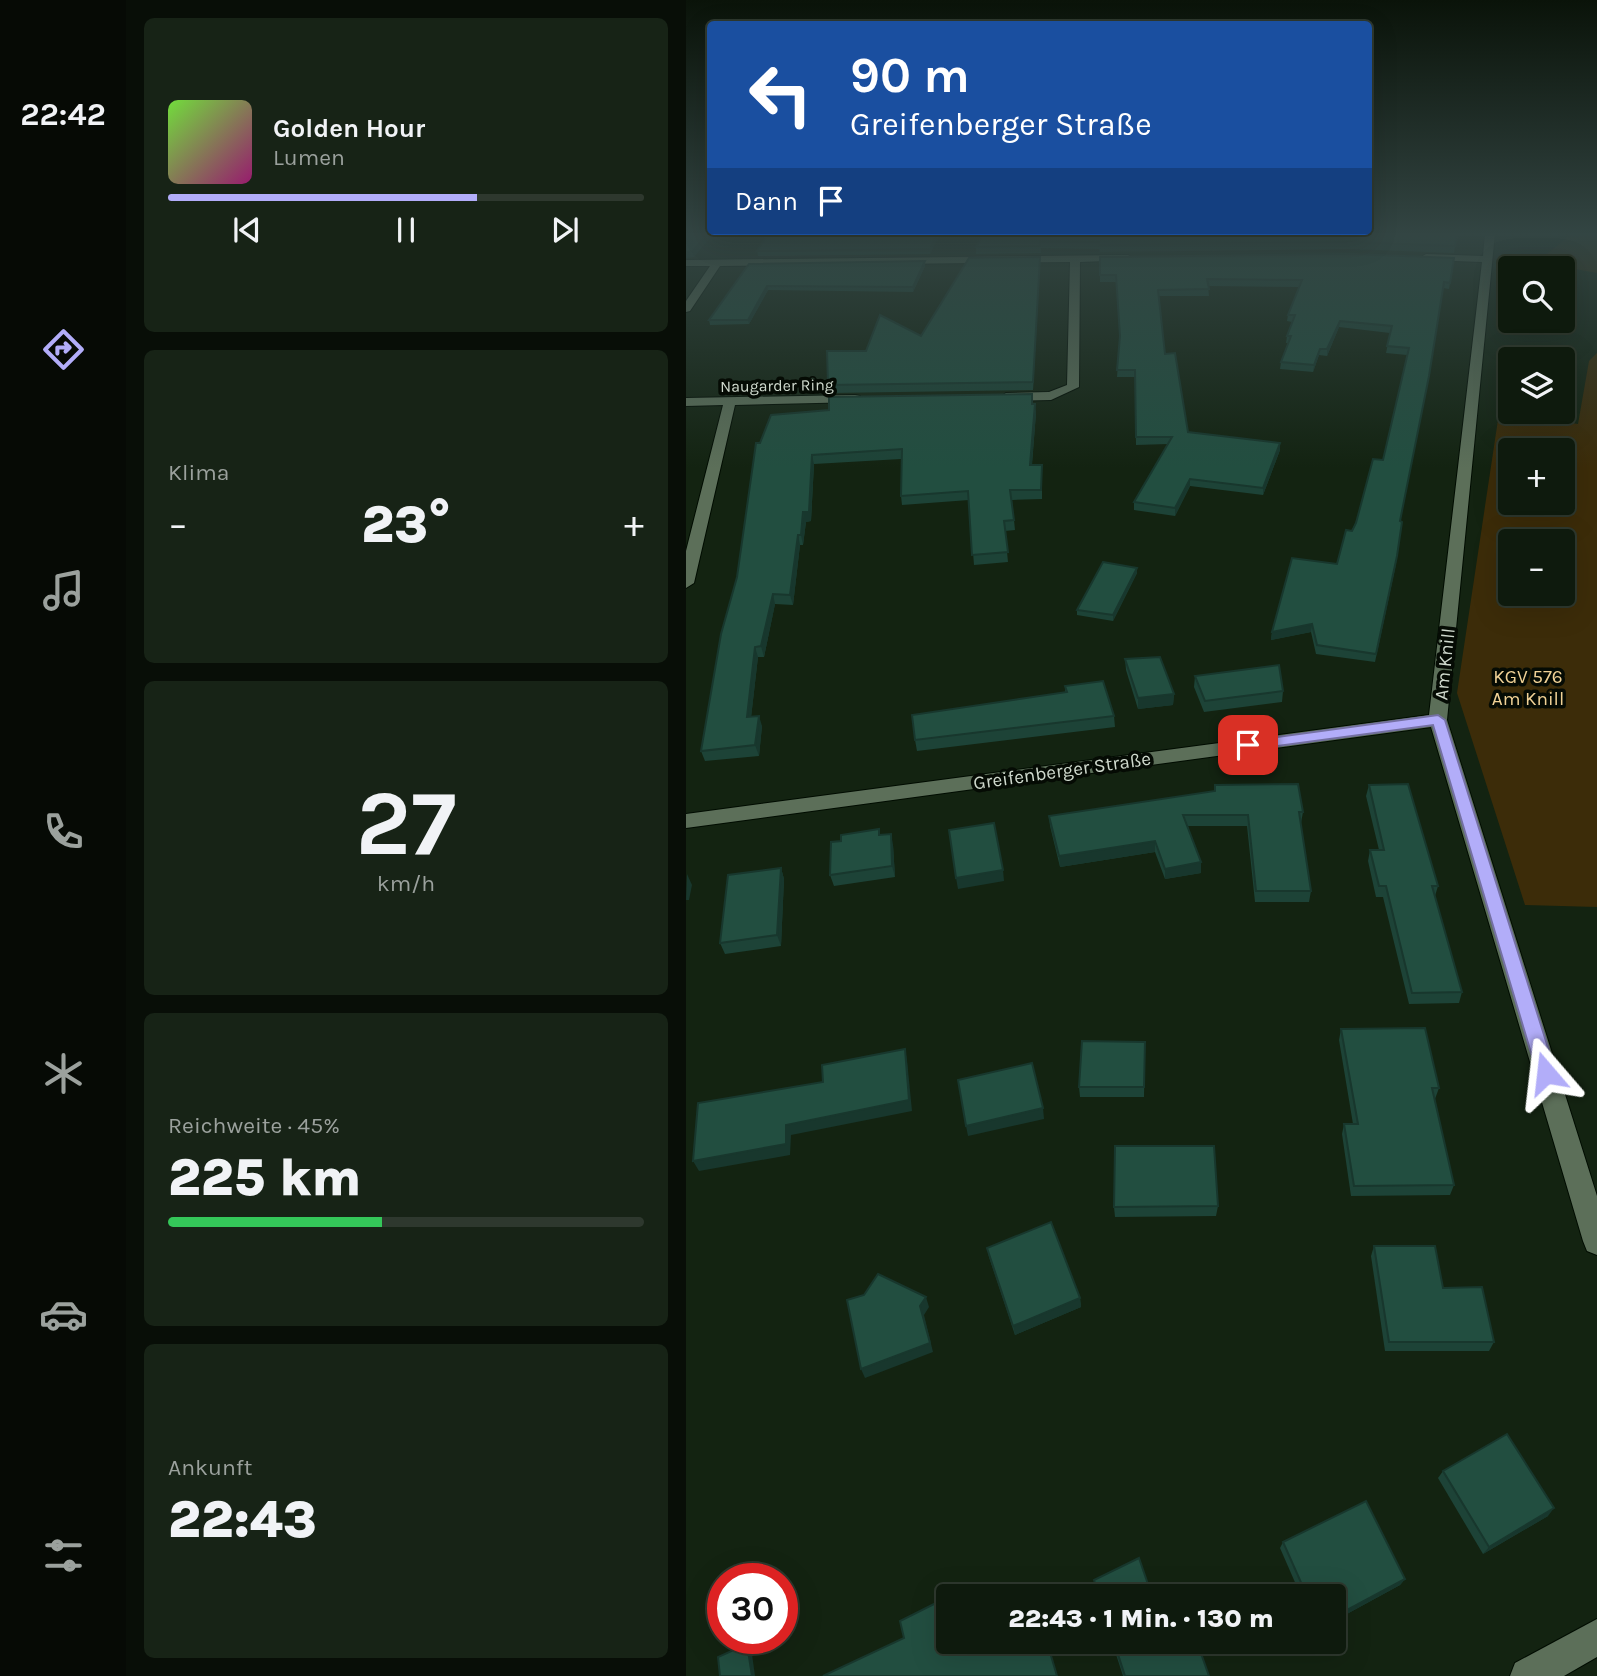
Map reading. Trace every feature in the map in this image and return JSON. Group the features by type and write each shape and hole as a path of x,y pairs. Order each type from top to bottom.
{"street":[{"path":"986,397 1051,396 1073,387 1074,311"},
{"name":"Am Knill","path":"1481,311 1438,720 1597,1241"},
{"name":"Naugarder Ring","path":"686,402 866,399"},
{"path":"686,583 730,401"},
{"name":"Greifenberger Straße","path":"686,821 1438,720"},
{"path":"1528,1676 1597,1637"}],"green space":[{"name":"KGV 576 Am Knill","path":"1597,353 1597,907 1525,905 1457,693 1498,420 1498,424 1578,424 1589,361"}],"building":[{"path":"715,311 753,311 748,320 709,320"},
{"path":"936,311 1037,311 1033,382 828,385 827,351 866,351 880,315 921,336"},
{"path":"1118,311 1160,311 1165,354 1175,353 1188,432 1280,443 1263,488 1190,479 1175,508 1134,502 1172,437 1136,437 1135,370 1117,370 1120,336"},
{"path":"1290,311 1439,311 1400,521 1397,556 1376,654 1317,645 1312,624 1272,632 1292,558 1337,564 1346,530 1352,531 1356,523 1373,459 1383,460 1409,348 1387,346 1392,326 1340,321 1327,349 1320,349 1314,365 1281,362 1291,336 1287,336 1295,315 1288,315"},
{"path":"1032,394 1032,404 1035,404 1030,465 1042,465 1041,490 1010,490 1014,520 1004,521 1008,552 972,555 968,491 901,496 902,449 812,455 809,512 803,512 790,595 773,594 761,646 755,647 747,717 759,716 755,745 701,751 721,634 737,577 756,443 760,443 771,415 829,410 829,397"},
{"path":"1103,562 1137,568 1113,615 1077,610"},
{"path":"1160,657 1174,694 1138,698 1125,659"},
{"path":"1279,665 1283,691 1205,701 1195,676"},
{"path":"1103,681 1114,716 915,740 912,715 1067,692 1065,686"},
{"path":"1298,784 1303,812 1299,812 1311,891 1256,891 1248,815 1183,815 1201,862 1165,869 1155,841 1059,856 1049,816 1215,791 1215,785"},
{"path":"1408,784 1438,886 1432,886 1462,992 1412,993 1386,886 1379,886 1370,850 1384,850 1369,785"},
{"path":"994,823 1003,870 956,878 949,830"},
{"path":"879,829 879,835 891,834 892,866 830,875 831,842 841,841 841,835"},
{"path":"781,868 777,935 720,943 728,875"},
{"path":"1425,1028 1439,1088 1432,1088 1454,1185 1354,1186 1344,1124 1358,1124 1341,1029"},
{"path":"1082,1041 1145,1042 1144,1087 1079,1087"},
{"path":"905,1049 909,1100 786,1125 786,1144 693,1161 698,1103 823,1082 822,1065"},
{"path":"1032,1063 1043,1108 966,1126 958,1080"},
{"path":"1115,1146 1214,1146 1218,1206 1114,1207"},
{"path":"1051,1222 1080,1298 1013,1326 987,1248"},
{"path":"1374,1246 1435,1246 1443,1288 1482,1287 1494,1342 1389,1342"},
{"path":"878,1274 926,1297 920,1306 930,1343 861,1369 847,1300 864,1295"},
{"path":"1507,1434 1554,1508 1489,1547 1443,1471"},
{"path":"1366,1501 1405,1579 1346,1611 1346,1584 1302,1584 1283,1542"},
{"path":"1139,1558 1148,1584 1095,1584 1094,1580"},
{"path":"936,1603 936,1654 1051,1654 1057,1676 823,1676 904,1638 900,1621"},
{"path":"725,1654 749,1654 752,1676 720,1676 718,1657"},
{"path":"1118,1654 1201,1654 1209,1676 1125,1676"}],"route":[{"path":"1248,745 1438,720 1546,1073"}]}
